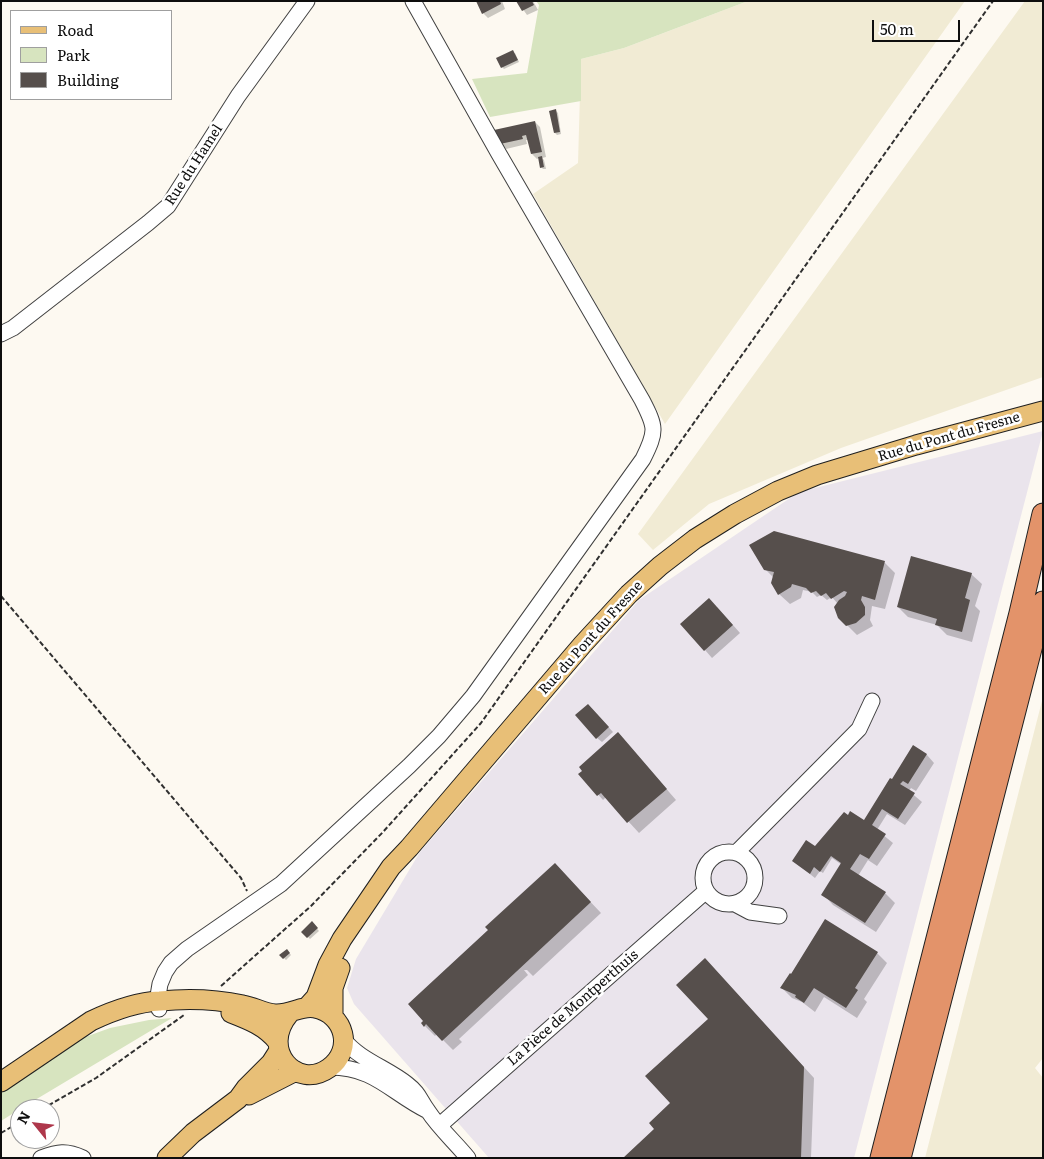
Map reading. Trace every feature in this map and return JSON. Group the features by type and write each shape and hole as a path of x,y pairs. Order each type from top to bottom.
{"highway":[{"path":"882,1158 1020,613 1043,514"},
{"path":"900,1158 1043,602"}],"main road":[{"name":"Rue du Pont du Fresne","path":"307,1007 316,996 328,965 342,939 390,867 409,848 583,644 629,594 660,566 695,539 735,514 817,475 916,445 1043,411"},
{"name":"Rue du Pont du Fresne","path":"333,1016 333,988 338,971 368,915 409,848"},
{"path":"1,1082 80,1028 158,1005 213,1000 247,1006 270,1014 289,1014 307,1007 324,1010 333,1016 341,1029 344,1040 342,1053 330,1067 322,1072 314,1074 296,1071 285,1063 271,1033 253,1021 225,1011 158,1005"},
{"path":"167,1158 193,1133 238,1099 246,1088 271,1063 278,1046 282,1022 289,1014"},
{"path":"238,1099 253,1094 296,1071"}],"street":[{"name":"Rue du Hamel","path":"1,334 13,328 148,224 168,206 238,96 307,1"},
{"path":"158,1005 160,984 164,972 171,963 281,884 439,736 473,696 643,459 652,442 653,423 642,400 499,154 414,1"},
{"path":"736,853 860,729 872,700"},
{"path":"727,852 736,853 744,856 750,862 756,878 750,895 743,901 727,905 712,898 706,891 703,883 703,874 711,859 727,852"},
{"name":"La Pièce de Montperthuis","path":"440,1124 706,891"},
{"path":"735,904 750,912 779,916"},
{"path":"344,1040 358,1053 388,1070 420,1095 428,1111 468,1158"},
{"path":"330,1067 350,1068 375,1077 412,1104 428,1111"},
{"path":"41,1158 58,1152 75,1154 83,1158"}],"path":[{"path":"1,596 240,878 254,904"},
{"path":"59,1099 96,1078 175,1021"}],"shaded area":[{"path":"748,1 965,1 665,424 533,194 578,163 581,59 624,48"},
{"path":"1025,1 1043,1 1043,377 841,448 709,504 653,550 638,534"},
{"path":"1043,431 854,1158 489,1158 354,1004 347,988 356,959 420,852 639,600 799,492"},
{"path":"1043,697 1043,1058 1035,1068 1043,1078 1043,1158 925,1158"}],"green space":[{"path":"536,1 748,1 624,48 581,59 581,101 490,117 472,79 527,73 539,5"},
{"path":"172,1018 37,1099 10,1099 10,1115 1,1121 1,1089 77,1040 110,1028 149,1020"}],"building":[{"path":"476,1 500,1 501,4 482,14"},
{"path":"516,1 532,1 534,5 522,11"},
{"path":"513,50 518,60 501,68 496,58"},
{"path":"556,109 560,132 554,133 549,111"},
{"path":"535,121 542,152 531,154 526,135 522,136 523,139 500,144 494,130"},
{"path":"542,156 544,167 540,168 538,157"},
{"path":"774,531 885,561 875,600 862,596 861,600 865,607 865,615 856,623 846,626 838,618 834,607 845,596 847,592 844,591 831,599 826,593 821,596 816,591 811,593 806,588 792,584 791,587 778,595 771,583 774,572 764,570 749,545"},
{"path":"911,556 972,573 965,598 970,600 962,632 935,625 937,619 897,607"},
{"path":"709,598 733,625 704,651 680,624"},
{"path":"588,704 609,727 596,739 575,715"},
{"path":"618,732 667,789 627,823 601,793 597,796 578,774 582,771 579,767"},
{"path":"913,745 927,754 908,784 903,781 900,784 915,793 898,819 882,809 872,825 886,834 869,859 860,854 850,869 886,892 865,923 821,895 841,863 831,856 820,872 814,867 810,874 792,861 806,840 815,846 844,812 848,815 850,811 864,820"},
{"path":"555,863 591,902 442,1041 426,1024 424,1027 421,1023 423,1021 408,1004 488,930 485,927"},
{"path":"825,919 878,952 855,988 858,990 846,1008 814,988 804,1003 795,997 796,995 780,988 791,974"},
{"path":"312,921 318,928 307,938 301,932"},
{"path":"287,949 290,953 283,959 279,955"},
{"path":"705,958 804,1067 801,1158 623,1158 654,1129 649,1123 670,1103 645,1076 708,1019 676,985"}]}
